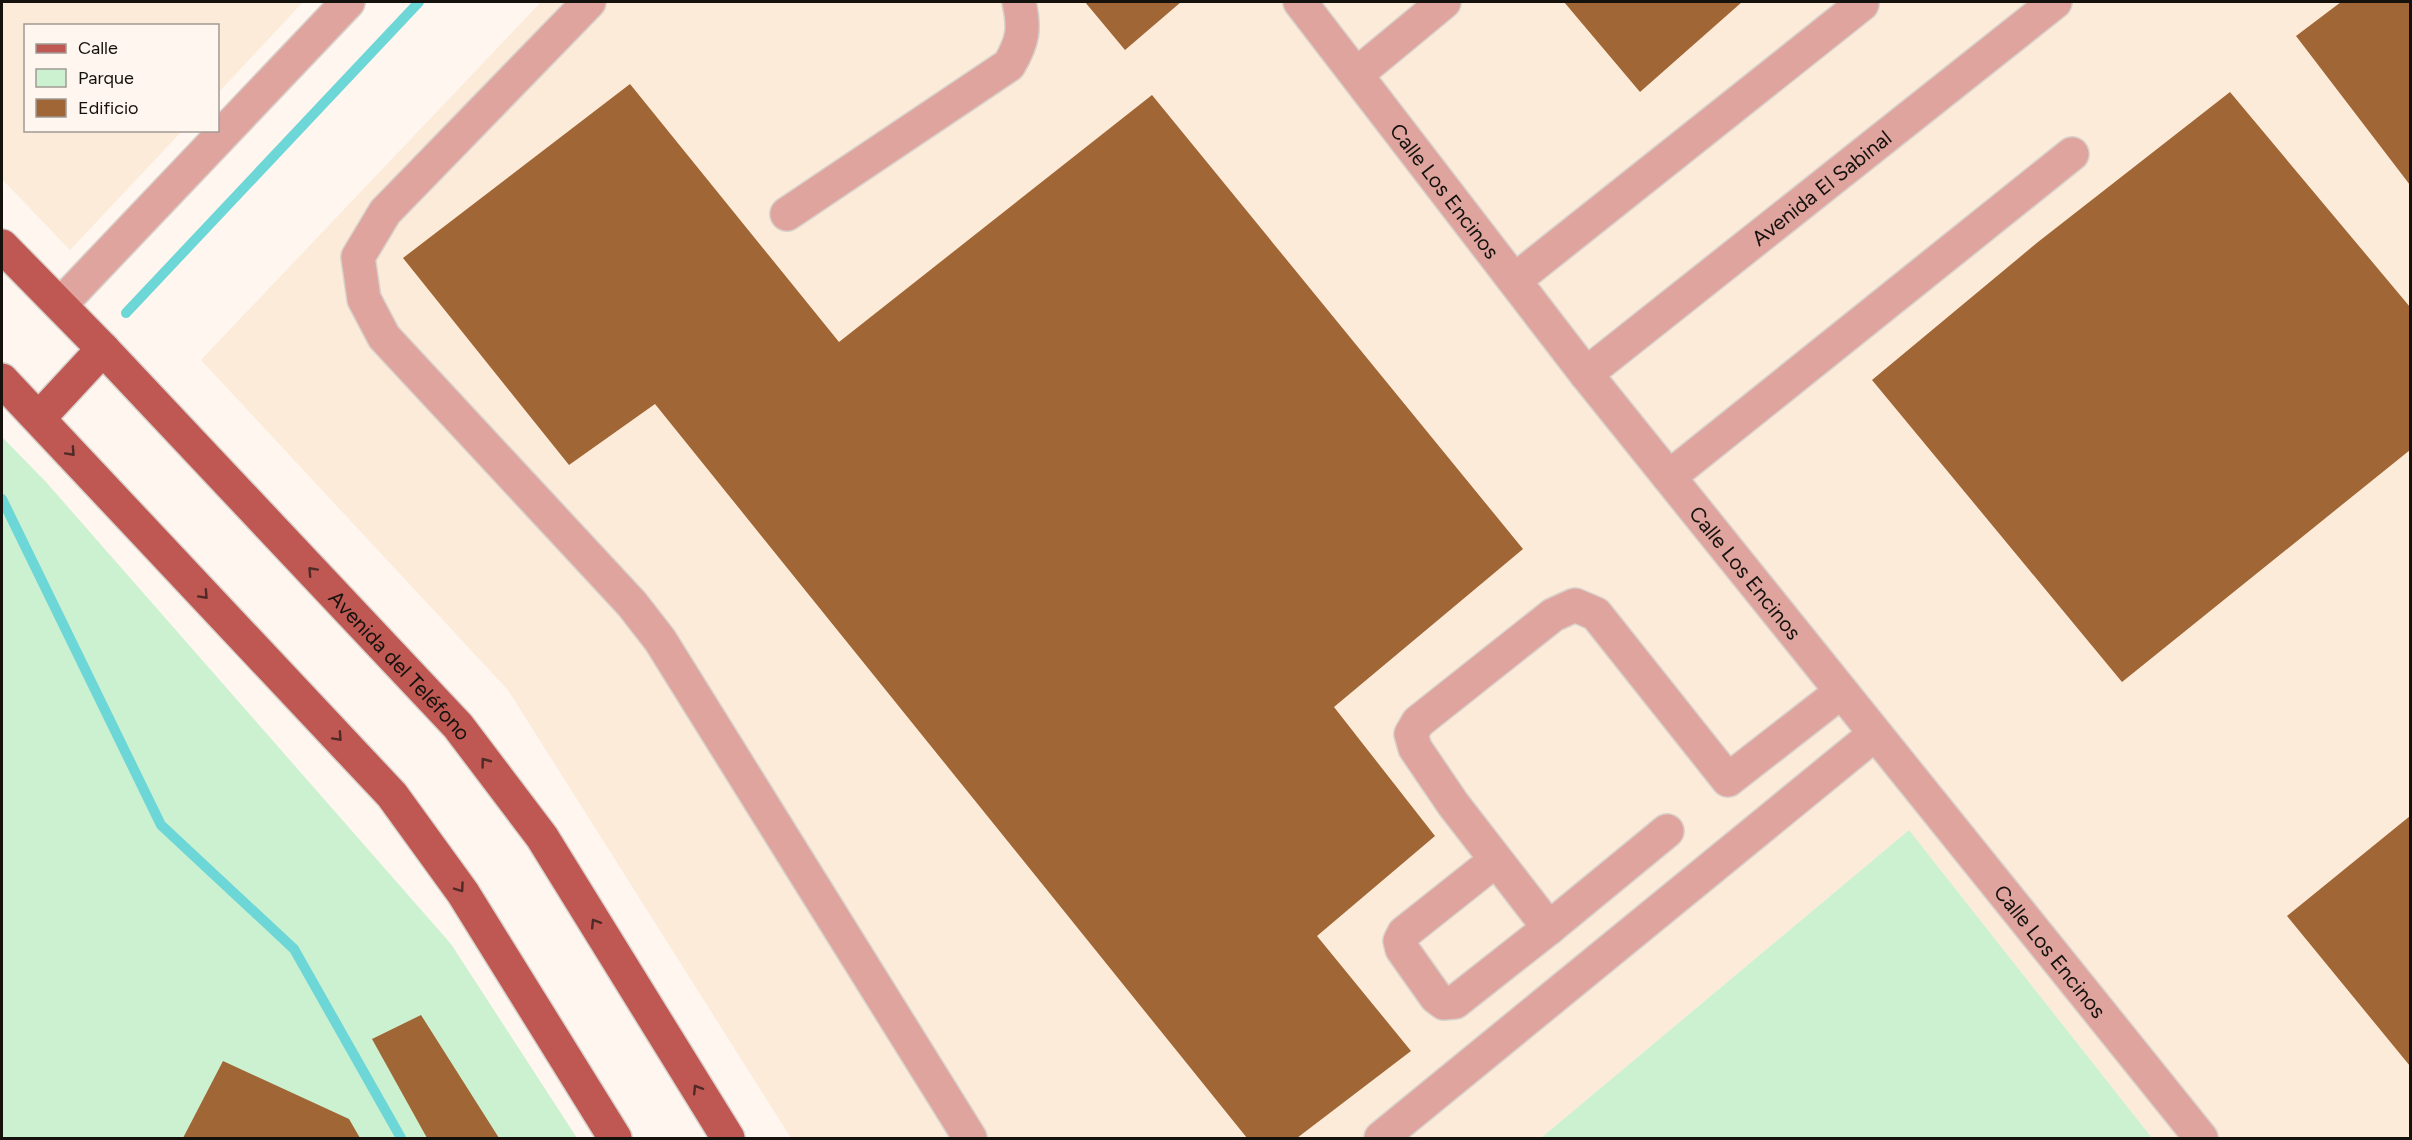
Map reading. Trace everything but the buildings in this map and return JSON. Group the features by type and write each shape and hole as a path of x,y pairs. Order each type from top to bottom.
{"main road":[{"name":"Avenida del Teléfono","path":"2,246 103,349 458,726 542,837 728,1138"},
{"path":"39,418 103,349"},
{"path":"2,380 392,795 463,892 615,1138"}],"street":[{"path":"60,305 348,2"},
{"path":"589,2 385,212 358,257 364,299 384,337 632,604 660,640 970,1138"},
{"path":"787,214 1009,65 1021,46 1023,21 1019,2"},
{"name":"Calle Los Encinos","path":"1300,2 1586,374 2201,1138"},
{"path":"1357,74 1444,2"},
{"name":"Avenida El Sabinal","path":"1586,374 2055,2"},
{"path":"1515,280 1862,4"},
{"path":"1669,477 2072,154"},
{"path":"1549,928 1496,861 1415,748 1411,734 1418,722 1553,615 1575,605 1596,614 1728,780 1841,692"},
{"path":"1381,1138 1875,734"},
{"path":"1496,861 1404,933 1400,941 1402,949 1436,997 1444,1003 1455,1002 1667,831"}],"shaded area":[{"path":"2,2 303,2 219,92 219,24 24,24 24,132 181,132 70,250 2,179"},
{"path":"541,2 2410,2 2410,1138 2152,1138 1909,830 1541,1138 791,1138 508,690 201,360"}],"green space":[{"path":"2,437 46,482 451,944 577,1138 2,1138"},
{"path":"1909,830 2152,1138 1541,1138"}],"waterway":[{"path":"126,313 419,2"},
{"path":"2,499 161,825 294,949 401,1138"}]}
